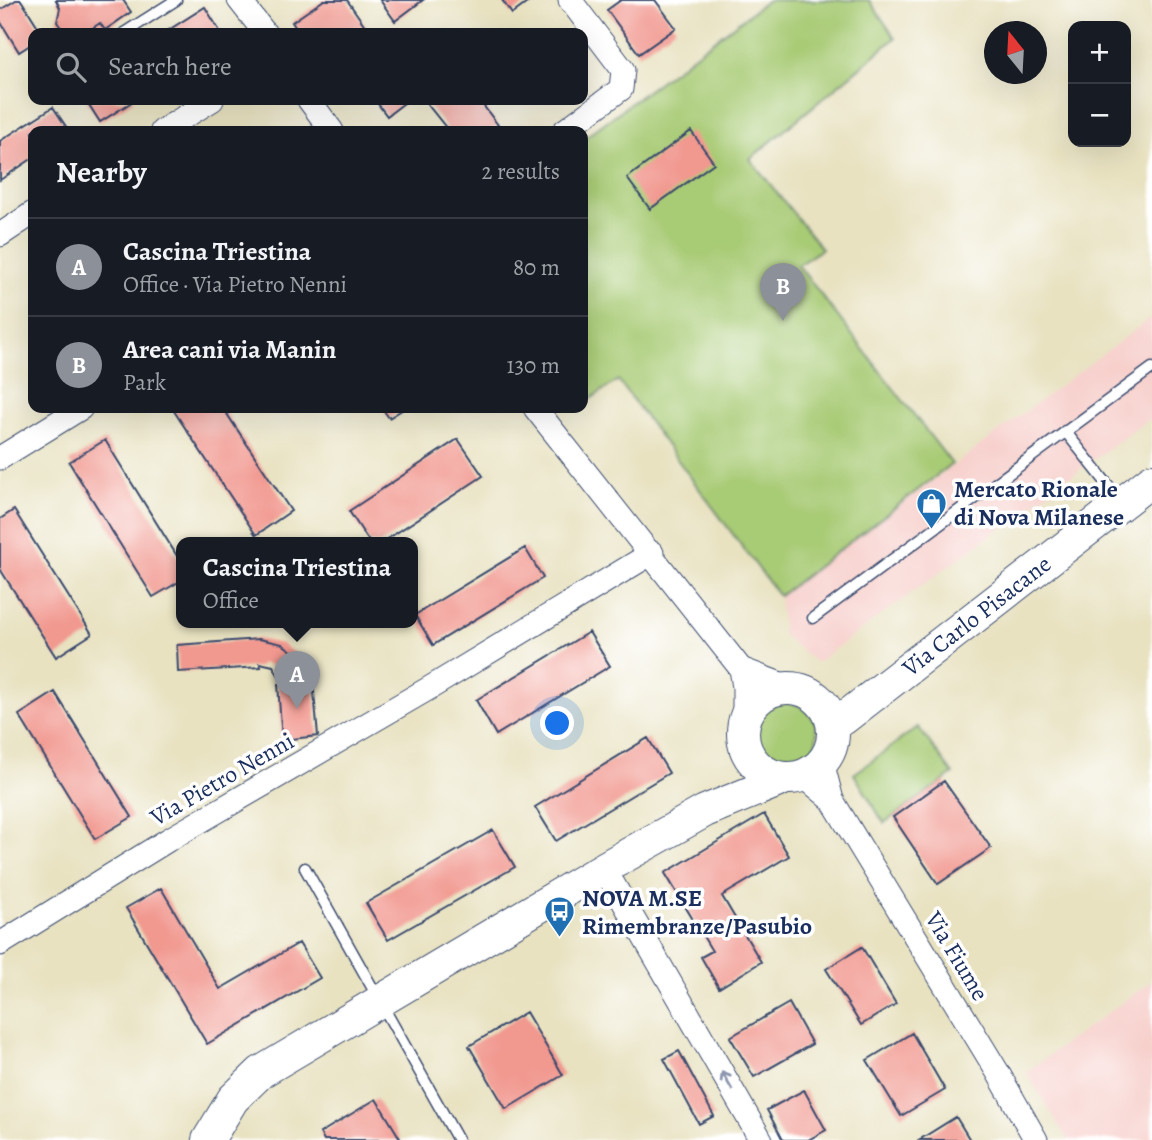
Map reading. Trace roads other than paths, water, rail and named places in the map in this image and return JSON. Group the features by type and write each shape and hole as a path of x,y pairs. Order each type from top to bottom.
{"street":[{"path":"239,0 261,28"},
{"path":"570,0 623,70 621,89 571,126"},
{"path":"170,126 204,105"},
{"path":"316,105 329,126"},
{"path":"0,234 28,216"},
{"path":"0,458 73,413"},
{"path":"539,413 741,669 745,736 760,768 774,776 803,772"},
{"name":"Via Carlo Pisacane","path":"832,721 843,719 1152,480"},
{"name":"Via Pietro Nenni","path":"0,944 168,840 652,553"},
{"path":"215,1137 233,1099 261,1072 705,811 803,772 832,741 832,721 827,709 816,697 803,690 741,669"},
{"path":"705,811 742,772 748,711 760,697 775,689 788,687"},
{"name":"Via Fiume","path":"803,772 832,800 1036,1140"},
{"path":"604,868 761,1140"}],"lane":[{"path":"132,28 176,0"},
{"path":"813,618 1152,369"},
{"path":"1066,431 1122,502"},
{"path":"305,868 458,1140"}],"place":[{"name":"Area cani via Manin","path":"783,321"},
{"name":"Mercato Rionale di Nova Milanese","path":"931,530"},
{"name":"Cascina Triestina","path":"297,709"},
{"name":"NOVA M.SE Rimembranze/Pasubio","path":"559,939"}]}
